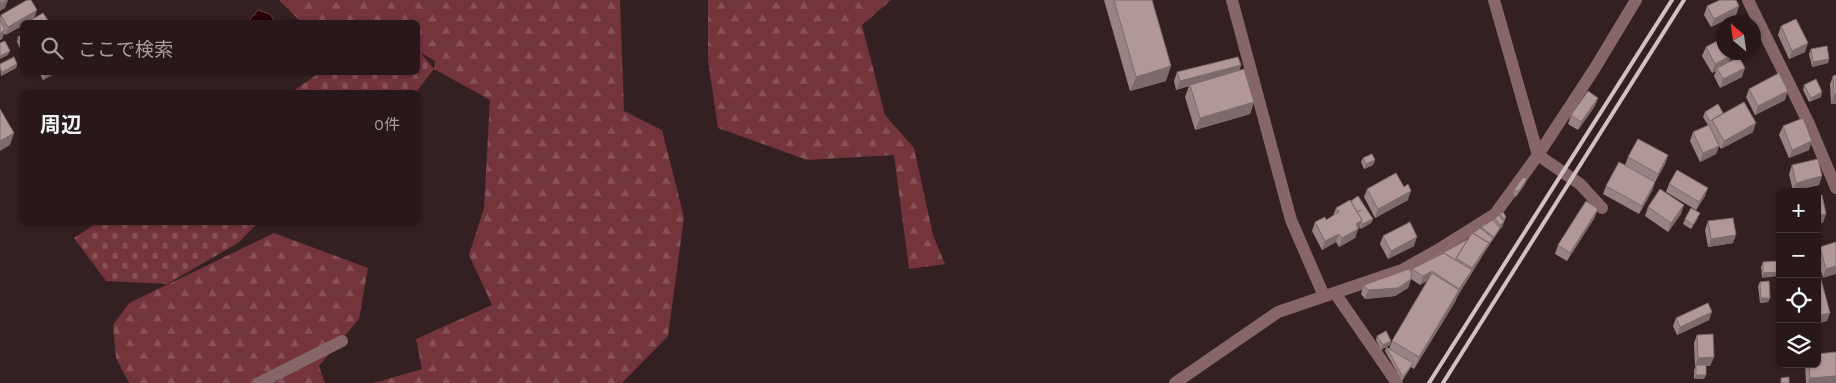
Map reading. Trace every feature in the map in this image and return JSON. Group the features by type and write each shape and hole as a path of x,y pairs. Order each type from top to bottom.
{"street":[{"path":"1232,0 1291,220 1330,294 1397,383"},
{"path":"1494,0 1538,155 1580,184 1602,208"},
{"path":"1175,383 1278,312 1402,270 1495,214 1538,155 1595,68 1636,0"},
{"path":"1748,0 1809,124 1836,188"},
{"path":"259,383 342,341"}],"green space":[{"path":"279,0 620,0 624,111 662,130 684,217 668,336 622,383 374,383 422,369 416,339 492,305 469,255 484,208 490,100 434,69 435,61 420,52 420,20 299,20"},
{"path":"708,0 891,0 862,25 885,115 914,148 933,235 945,264 909,269 894,155 807,160 718,128 708,60"},
{"path":"420,52 434,69 418,90 295,90 316,75 420,75"},
{"path":"94,225 256,225 238,243 167,284 106,281 74,238"},
{"path":"274,233 368,268 359,319 319,366 325,383 129,383 116,358 113,325 129,303"}],"water":[{"path":"258,10 270,14 274,20 250,20"}],"building":[{"path":"27,0 31,0 37,10 8,27 1,15"},
{"path":"1114,0 1152,0 1171,66 1136,77"},
{"path":"1720,0 1736,0 1739,6 1722,15 1716,15 1714,19 1707,6"},
{"path":"43,13 48,20 31,20"},
{"path":"0,19 5,30 0,33"},
{"path":"1796,19 1808,43 1792,51 1781,26"},
{"path":"5,41 10,51 0,56 0,43"},
{"path":"1716,42 1716,60 1723,60 1715,64 1706,47"},
{"path":"1827,46 1829,59 1813,62 1811,49"},
{"path":"14,57 17,64 2,72 0,64"},
{"path":"1238,57 1241,65 1180,81 1177,72"},
{"path":"1733,60 1741,60 1745,68 1723,79 1717,68"},
{"path":"1244,69 1254,102 1200,118 1190,85"},
{"path":"1779,73 1788,91 1758,106 1749,89"},
{"path":"1836,75 1836,95 1834,95 1833,76"},
{"path":"1816,79 1822,92 1811,98 1804,85"},
{"path":"1588,91 1598,98 1581,122 1571,115"},
{"path":"1744,102 1756,123 1724,141 1712,120"},
{"path":"1718,104 1723,113 1710,121 1705,112"},
{"path":"0,109 14,133 0,141"},
{"path":"1803,118 1812,141 1792,150 1783,126"},
{"path":"1709,125 1719,146 1703,153 1693,132"},
{"path":"1638,139 1668,155 1658,174 1628,157"},
{"path":"1372,154 1375,160 1366,164 1363,158"},
{"path":"1818,159 1822,176 1796,183 1792,165"},
{"path":"1619,162 1655,182 1642,206 1606,186"},
{"path":"1677,170 1708,188 1699,202 1669,184"},
{"path":"1396,173 1404,187 1408,184 1411,191 1378,209 1367,189"},
{"path":"1523,177 1527,179 1518,192 1514,190"},
{"path":"1660,189 1684,205 1671,223 1648,207"},
{"path":"1821,195 1826,214 1821,215"},
{"path":"1358,196 1373,219 1362,224 1362,220 1351,201"},
{"path":"1350,200 1362,220 1356,224 1358,229 1342,238 1339,234 1325,241 1315,222 1325,217 1326,220 1339,212 1336,208"},
{"path":"1586,201 1598,209 1570,253 1558,245"},
{"path":"1691,208 1700,213 1693,225 1685,219"},
{"path":"1503,212 1506,217 1503,219 1500,213"},
{"path":"1499,215 1504,222 1500,225 1495,218"},
{"path":"1733,218 1736,235 1711,239 1708,221"},
{"path":"1493,220 1500,228 1494,237 1481,227"},
{"path":"1410,222 1417,237 1391,251 1383,236"},
{"path":"1480,228 1493,238 1488,245 1489,243 1473,233"},
{"path":"1472,233 1489,243 1472,268 1456,258"},
{"path":"1468,239 1455,260 1444,253 1441,254"},
{"path":"1836,242 1836,266 1826,269 1821,247"},
{"path":"1444,253 1472,270 1459,289 1432,271 1423,276 1412,269"},
{"path":"1776,261 1776,272 1763,273 1763,262"},
{"path":"1409,269 1411,279 1398,288 1368,290 1364,285"},
{"path":"1432,273 1459,290 1419,357 1392,341"},
{"path":"1821,279 1830,313 1821,315"},
{"path":"1769,281 1770,298 1761,298 1760,282"},
{"path":"1708,303 1712,312 1680,327 1676,318"},
{"path":"1386,331 1391,341 1383,345 1377,336"},
{"path":"1713,334 1714,357 1698,358 1697,335"},
{"path":"1386,347 1413,363 1403,377"},
{"path":"1836,352 1836,376 1810,378 1809,368 1821,368 1821,354"},
{"path":"1696,365 1706,365 1706,375 1696,375"},
{"path":"1789,377 1789,383 1781,383 1781,378"}],"railway":[{"path":"1429,383 1672,0"},
{"path":"1443,383 1684,0"}]}
